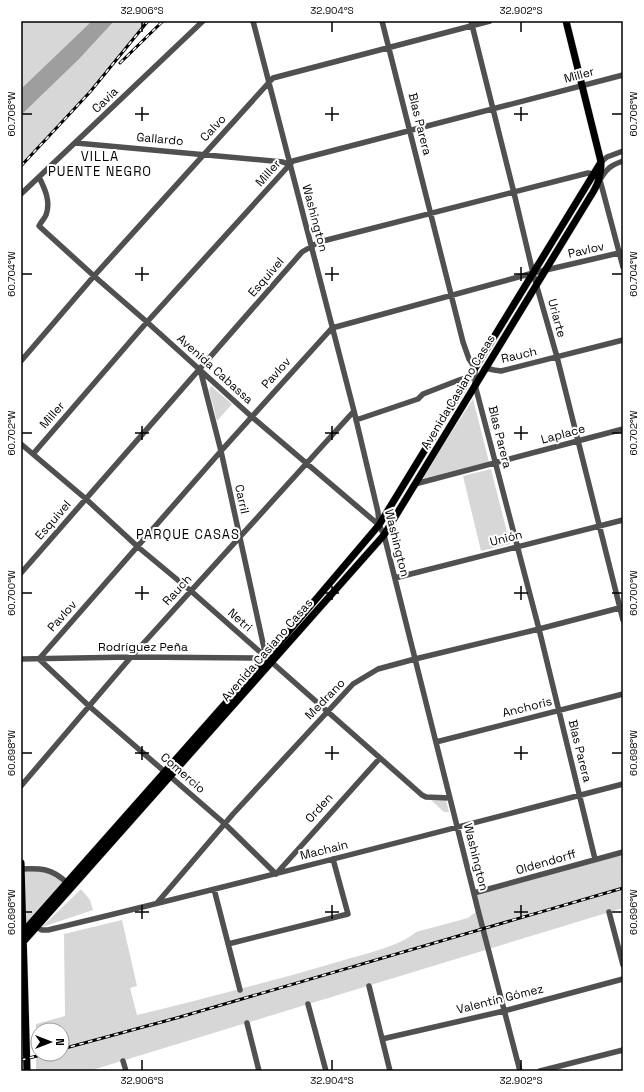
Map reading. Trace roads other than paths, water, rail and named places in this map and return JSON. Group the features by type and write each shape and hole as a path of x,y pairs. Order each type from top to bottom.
{"main road":[{"name":"Avenida Casiano Casas","path":"22,932 33,926 269,660 384,535 590,197 600,180 601,162 566,21"},
{"name":"Avenida Casiano Casas","path":"269,660 379,525 601,162"},
{"name":"Avenida Casiano Casas","path":"22,941 67,883 168,774"},
{"path":"21,863 23,1024 27,1071"}],"street":[{"name":"Cavia","path":"21,194 203,21"},
{"name":"Washington","path":"253,21 354,411 378,512 379,525 384,535 520,1071"},
{"name":"Blas Parera","path":"382,21 432,214 463,342 473,373 539,629 595,859"},
{"name":"Calvo","path":"21,361 94,276 273,78 471,23 490,21"},
{"name":"Uriarte","path":"471,23 533,273 557,357 623,620"},
{"name":"Miller","path":"33,454 147,322 293,161 623,75"},
{"name":"Gallardo","path":"76,143 283,162 290,165"},
{"path":"601,162 607,157 623,151"},
{"path":"600,180 606,170 623,161"},
{"name":"Esquivel","path":"21,573 302,252 319,242 588,173 593,174"},
{"path":"593,174 600,180 621,252 623,267"},
{"name":"Avenida Cabassa","path":"39,177 46,191 48,202 47,215 39,226 252,417 379,525"},
{"name":"Pavlov","path":"39,659 221,451 332,328 533,273 621,252"},
{"name":"Rauch","path":"356,420 418,399 423,394 485,368 501,371 623,340"},
{"name":"Carril","path":"200,369 221,451 239,538 269,660"},
{"name":"Rauch","path":"21,786 131,657 354,411"},
{"name":"Laplace","path":"415,484 623,429"},
{"name":"Netri","path":"21,444 86,499 138,547 191,591 422,795 426,797 450,798"},
{"name":"Unión","path":"394,578 623,520"},
{"name":"Medrano","path":"157,904 225,824 353,684 378,669 621,608"},
{"name":"Rodríguez Peña","path":"21,659 131,657 269,660"},
{"name":"Comercio","path":"39,659 89,706 225,824 276,874"},
{"name":"Anchoris","path":"436,742 623,694"},
{"name":"Orden","path":"276,874 380,758"},
{"name":"Machain","path":"33,926 42,930 48,930 157,904 458,828 623,784"},
{"name":"Oldendorff","path":"474,893 623,852"},
{"path":"228,944 348,914 333,859"},
{"path":"21,869 50,871 59,875 67,883"},
{"path":"214,889 240,990"},
{"path":"609,912 623,962"},
{"name":"Valentín Gómez","path":"382,1039 504,1010 623,979"},
{"path":"369,986 390,1071"},
{"path":"308,1004 326,1071"},
{"path":"247,1023 259,1071"},
{"path":"540,1071 623,1050"},
{"path":"123,1061 126,1071"}],"railway":[{"path":"21,166 90,92 148,21"},
{"path":"120,63 163,21"},
{"path":"70,1047 180,1017 623,888"},
{"path":"21,1060 30,1058"}],"district":[{"name":"VILLA PUENTE NEGRO","path":"100,164"},
{"name":"PARQUE CASAS","path":"188,534"}]}
